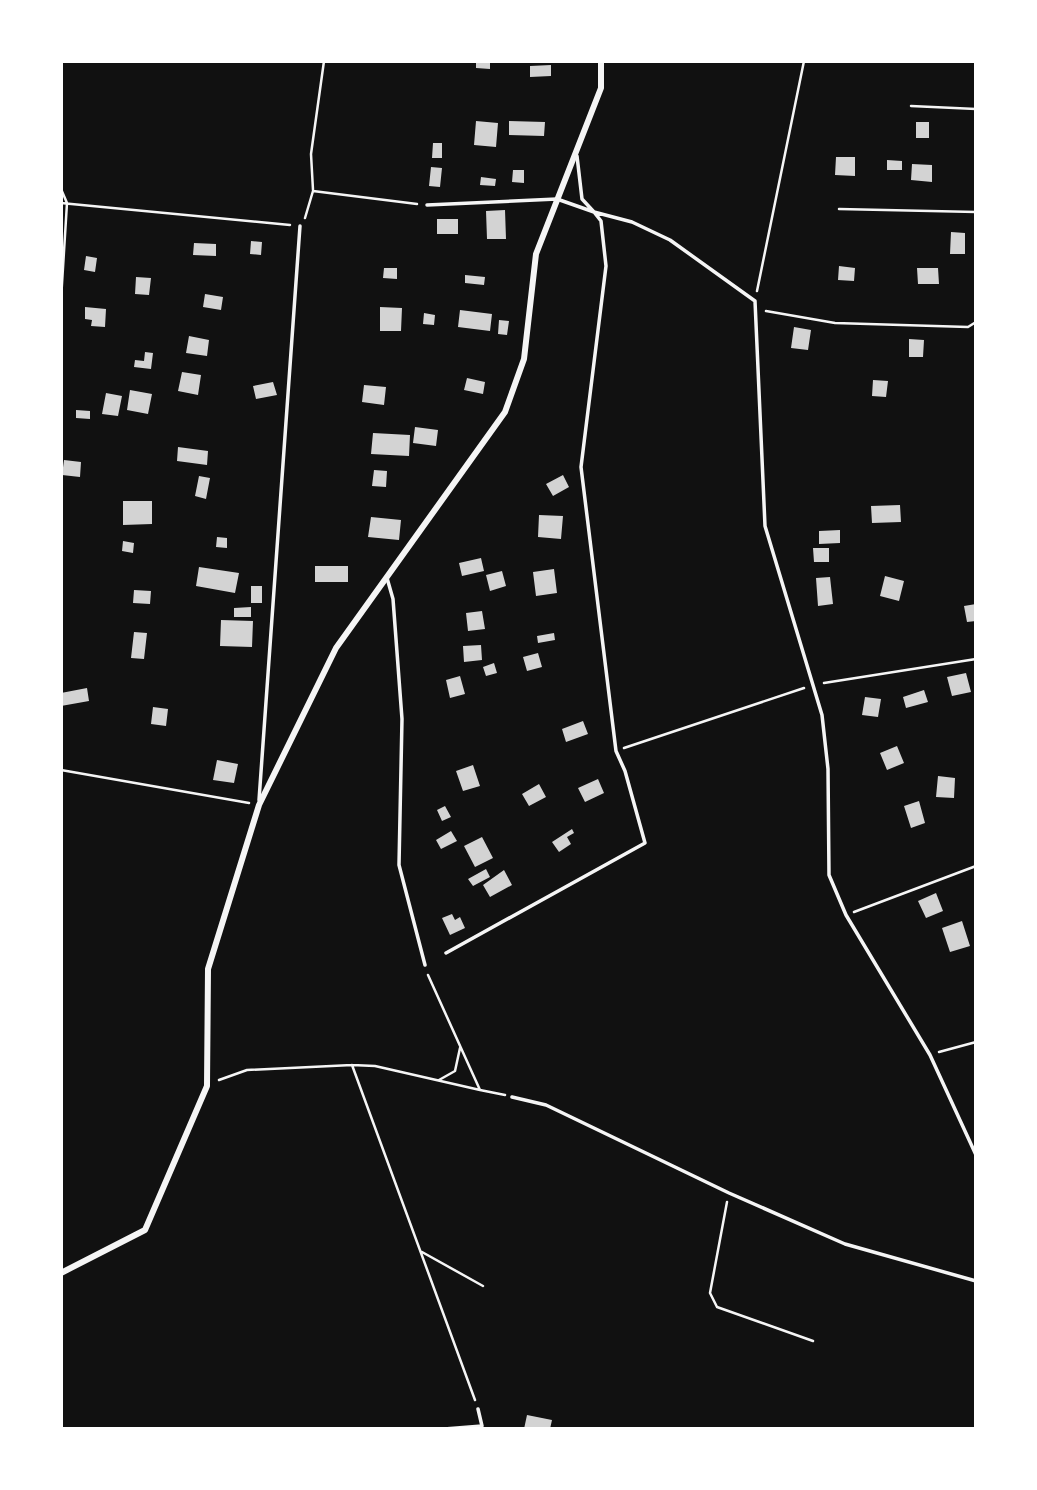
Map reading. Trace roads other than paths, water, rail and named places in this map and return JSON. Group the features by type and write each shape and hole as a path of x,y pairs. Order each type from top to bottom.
{"street":[{"path":"61,1273 145,1230 207,1086 208,969 259,805 336,648 505,412 524,359 536,254 577,156 601,88 601,61"}],"lane":[{"path":"446,953 645,843 625,771 616,751 581,467 606,266 601,221 582,199 577,156"},
{"path":"427,205 557,199 632,222 670,240 755,301 765,526 822,715 828,769 829,875 846,915 930,1055 976,1155"},
{"path":"259,805 300,226"},
{"path":"387,576 393,599 402,719 399,865 425,965"},
{"path":"512,1097 546,1105 729,1193 845,1244 976,1281"},
{"path":"444,1429 482,1426 478,1409"}]}
